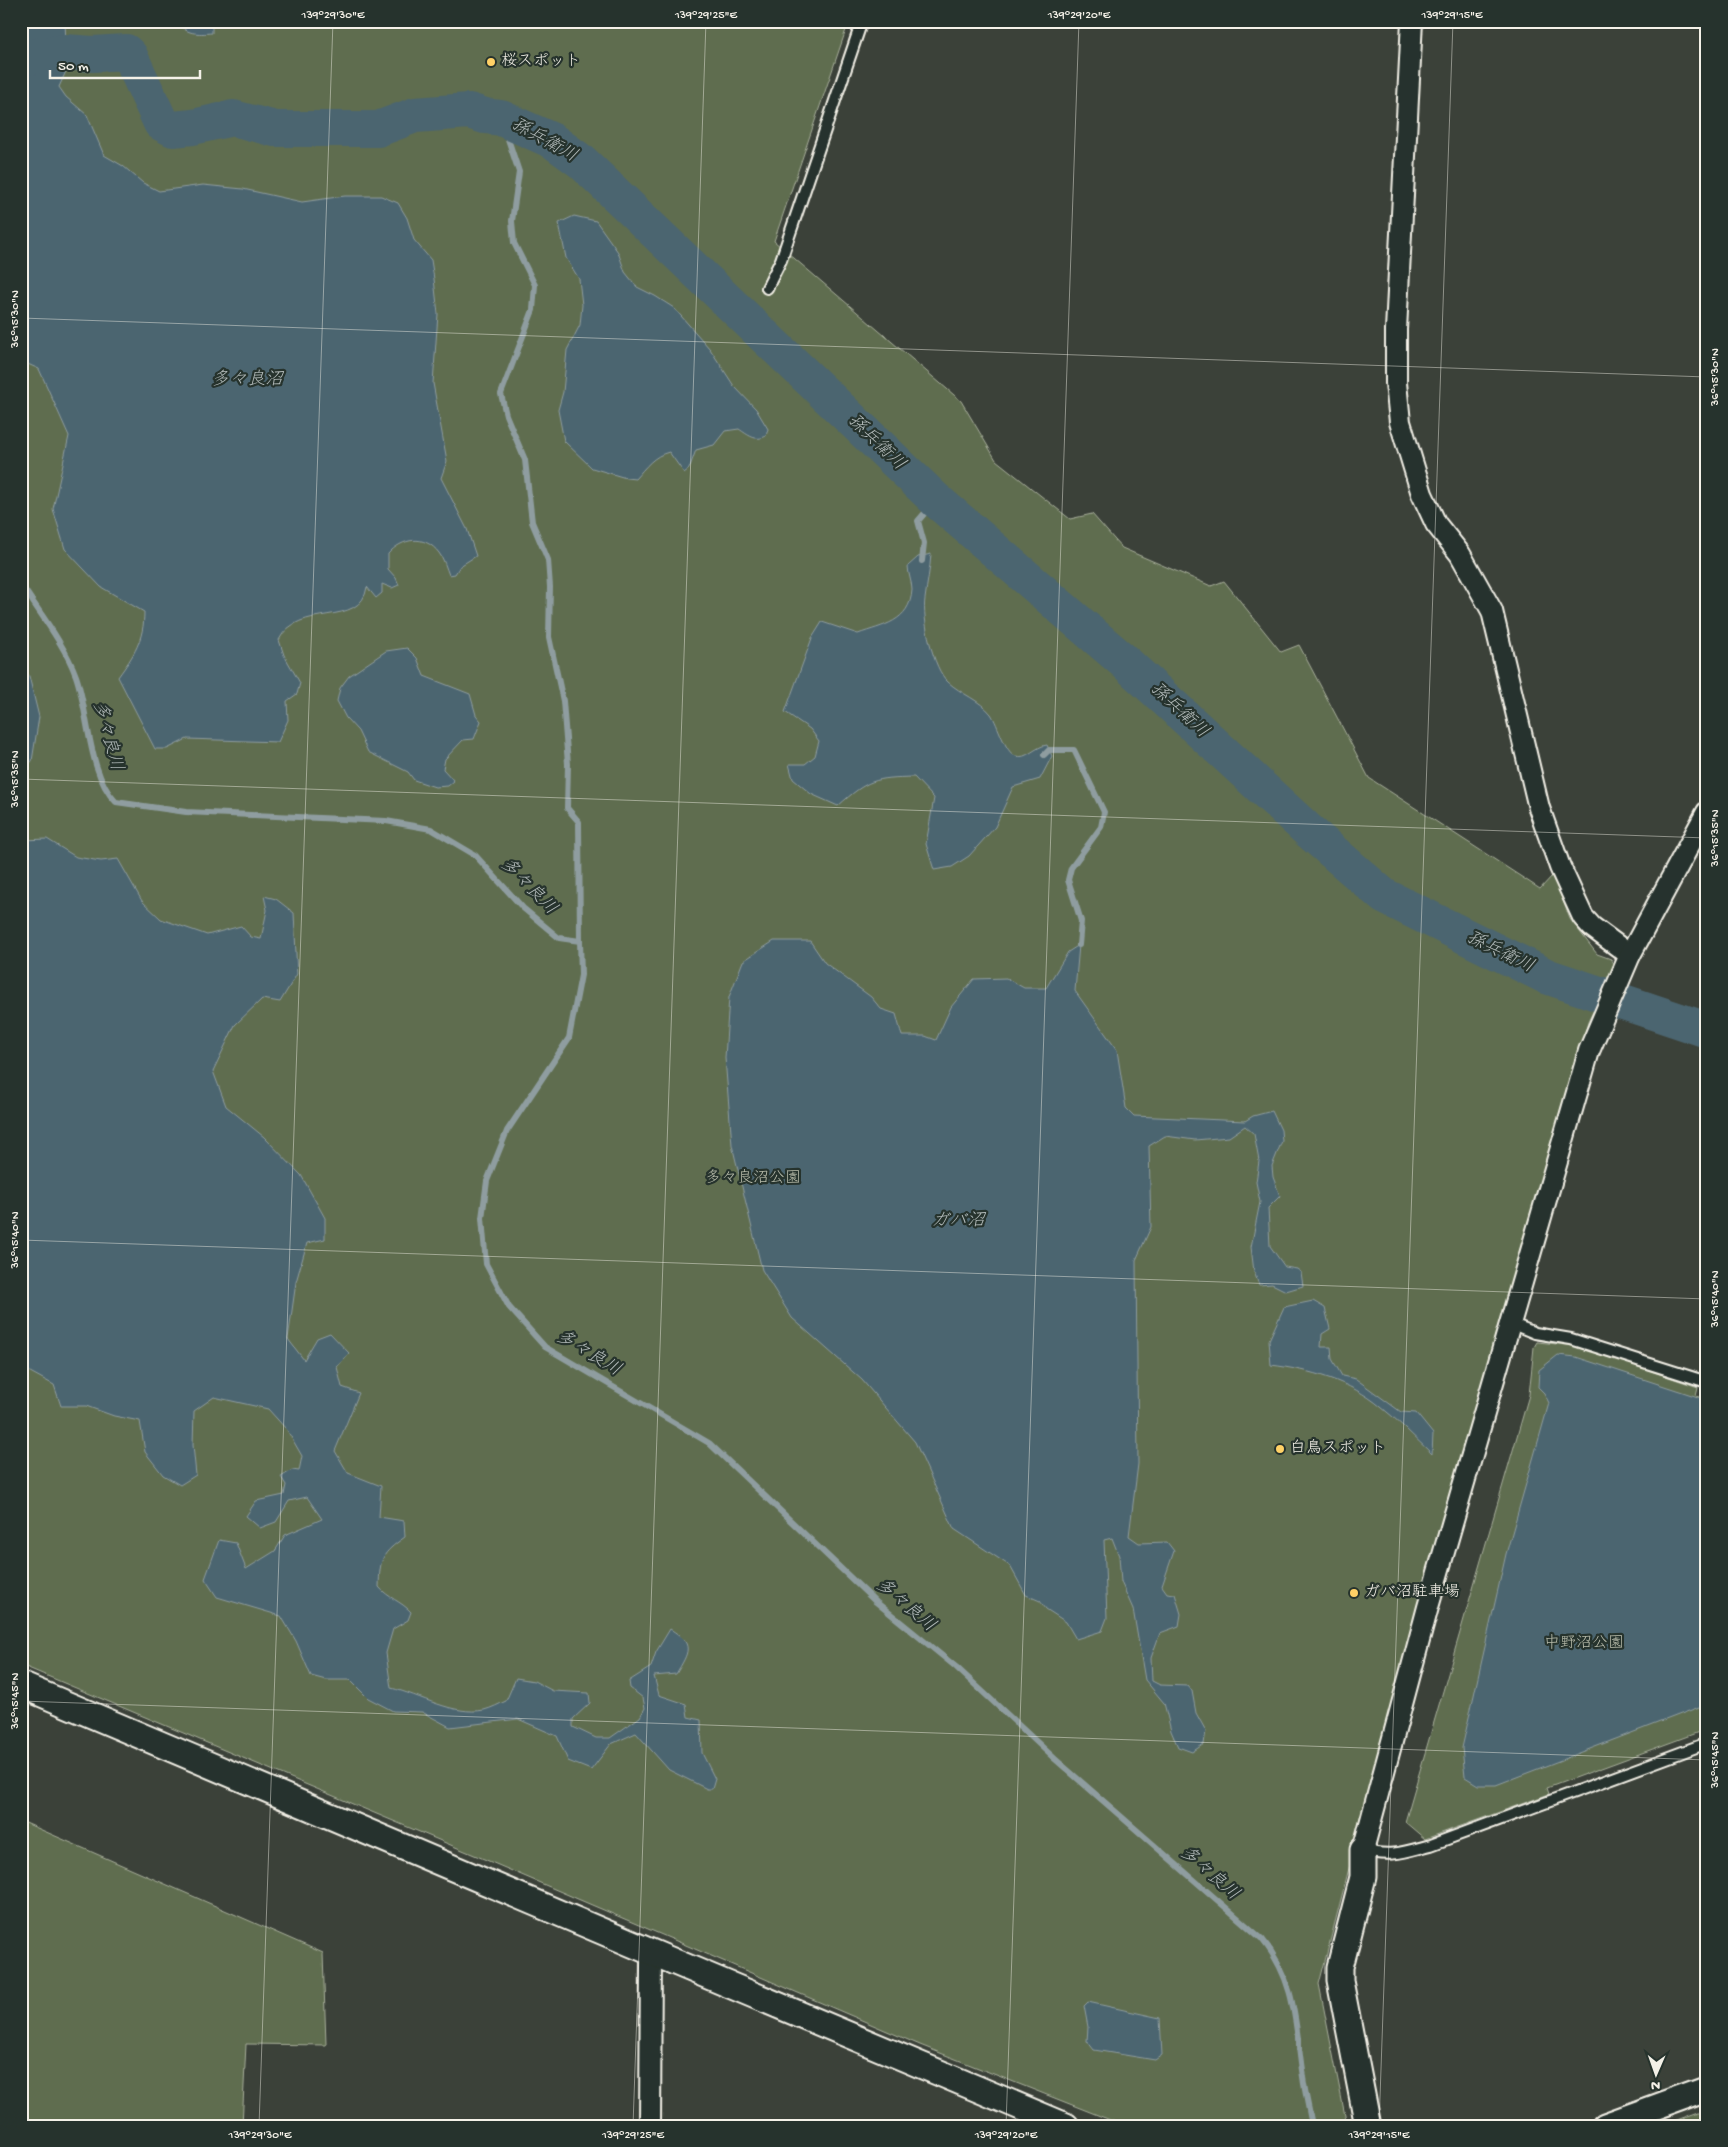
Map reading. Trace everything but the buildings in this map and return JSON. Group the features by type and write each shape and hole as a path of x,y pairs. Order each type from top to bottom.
{"street":[{"path":"1412,21 1396,330 1396,383 1400,422 1422,494 1436,524 1460,554 1492,611 1539,808 1560,867 1583,917 1626,962"},
{"path":"1368,2126 1340,1980 1340,1967 1362,1878 1363,1850 1428,1607 1589,1050 1626,962 1707,812"},
{"path":"21,1685 651,1952 1015,2116 1066,2126"},
{"path":"650,2126 651,1952"},
{"path":"1605,2126 1707,2089"}],"lane":[{"path":"767,288 781,260 862,21"},
{"path":"1510,1322 1535,1333 1571,1339 1707,1382"},
{"path":"1363,1850 1380,1855 1392,1855 1431,1845 1707,1743"}],"green space":[{"name":"多々良沼公園","path":"21,21 849,21 774,241 961,401 996,460 1070,519 1092,514 1122,548 1211,586 1224,581 1281,652 1299,645 1369,778 1540,889 1553,875 1570,919 1597,954 1611,959 1615,965 1588,1022 1383,1737 1319,1984 1347,2126 1123,2125 920,2045 484,1859 21,1665"},
{"name":"中野沼公園","path":"1537,1342 1577,1346 1698,1387 1696,1395 1707,1398 1707,1729 1547,1788 1549,1794 1425,1839 1405,1822 1529,1395 1534,1347"},
{"path":"21,1821 323,1953 326,2045 246,2044 242,2126 21,2126"},
{"path":"1707,2110 1707,2126 1663,2126"}],"water":[{"name":"多々良沼","path":"21,21 65,21 67,69 59,87 66,97 87,115 104,155 123,166 143,183 159,191 203,185 243,189 302,202 345,196 381,196 398,203 407,218 414,240 431,260 438,314 433,383 447,461 441,478 467,529 476,556 460,566 455,574 449,575 439,553 427,543 414,540 400,544 388,554 388,569 399,585 392,588 382,584 382,593 376,598 367,587 362,600 353,608 300,621 288,628 279,640 284,655 300,683 297,694 287,701 288,720 278,742 187,739 167,749 155,749 118,677 137,647 144,622 144,612 101,587 65,549 53,509 69,436 39,369 21,361"},
{"path":"177,21 212,21 212,33 188,31 180,26"},
{"path":"574,216 596,221 618,252 625,272 637,287 674,308 710,349 734,386 756,409 768,429 766,436 755,438 739,429 725,431 714,445 696,450 689,469 684,473 669,452 654,459 635,479 592,468 564,441 558,410 563,392 567,350 580,325 582,305 579,279 566,258 559,223"},
{"path":"931,554 925,599 925,618 933,655 943,675 953,686 987,709 994,719 1008,750 1012,754 1020,757 1024,756 1047,745 1052,756 1040,779 1013,787 995,827 969,856 952,867 934,870 926,844 934,798 914,777 881,779 865,785 838,806 811,794 793,779 789,764 805,764 815,756 819,741 810,729 785,712 812,638 822,622 858,634 894,621 901,616 910,601 912,587 908,566 918,557"},
{"path":"407,648 417,658 424,676 470,694 476,715 481,721 474,739 463,740 445,759 443,769 454,781 448,786 435,787 414,780 408,772 368,752 358,731 346,718 337,701 340,688 349,676 386,651"},
{"path":"21,663 29,676 39,717 32,761 21,773"},
{"path":"21,837 24,840 47,839 76,857 101,861 118,859 142,901 161,919 207,935 241,926 251,937 261,939 267,910 264,896 276,899 294,913 297,974 280,1002 262,999 235,1025 213,1071 226,1106 264,1137 301,1175 325,1218 325,1239 307,1243 296,1282 288,1339 304,1360 317,1338 330,1333 349,1353 337,1367 342,1387 359,1393 335,1451 348,1473 381,1486 379,1517 404,1521 405,1537 386,1553 381,1563 379,1577 379,1587 411,1612 408,1620 393,1629 386,1653 391,1688 449,1708 473,1711 484,1710 506,1701 516,1678 534,1681 553,1691 589,1693 590,1703 573,1719 573,1727 596,1738 610,1738 640,1717 645,1708 643,1698 630,1688 629,1681 651,1667 656,1652 670,1629 678,1634 686,1644 687,1649 684,1660 676,1674 654,1676 659,1695 686,1704 688,1717 701,1720 702,1753 715,1779 712,1789 707,1789 669,1770 636,1733 611,1744 591,1770 568,1761 557,1736 518,1719 450,1727 422,1712 393,1711 368,1698 350,1680 326,1680 311,1676 296,1641 281,1616 217,1597 205,1579 219,1540 236,1543 246,1569 275,1551 285,1535 322,1519 307,1497 289,1501 276,1522 260,1528 246,1516 256,1501 284,1495 286,1485 281,1477 292,1470 299,1471 302,1456 287,1430 268,1409 214,1397 194,1411 193,1445 196,1475 180,1485 163,1475 145,1452 140,1421 114,1416 86,1406 61,1406 54,1385 21,1367"},
{"name":"ガバ沼","path":"774,941 810,941 825,963 871,997 881,1009 896,1014 902,1036 925,1036 936,1040 951,1007 974,979 1006,978 1024,988 1046,988 1068,952 1079,945 1075,991 1117,1050 1126,1108 1134,1116 1245,1121 1253,1116 1272,1111 1281,1130 1282,1141 1272,1166 1273,1177 1280,1196 1268,1208 1270,1246 1285,1267 1297,1269 1301,1272 1303,1286 1286,1291 1272,1284 1259,1285 1254,1272 1251,1247 1260,1202 1256,1182 1259,1161 1254,1134 1245,1126 1229,1137 1195,1140 1165,1136 1149,1146 1151,1227 1136,1260 1138,1464 1129,1536 1139,1543 1167,1542 1174,1551 1162,1586 1167,1593 1175,1594 1181,1614 1179,1626 1160,1633 1151,1658 1152,1681 1160,1685 1188,1686 1192,1691 1196,1713 1206,1731 1204,1744 1192,1752 1178,1747 1171,1731 1164,1703 1145,1680 1133,1609 1121,1582 1119,1556 1112,1538 1104,1540 1107,1618 1102,1631 1076,1639 1066,1622 1046,1609 1040,1601 1026,1595 1010,1566 954,1529 915,1442 862,1380 792,1318 762,1270 732,1145 725,1058 729,997 743,961"},
{"path":"1313,1301 1325,1308 1330,1329 1322,1334 1321,1347 1331,1347 1332,1359 1342,1376 1356,1379 1401,1412 1416,1413 1433,1434 1432,1454 1388,1412 1356,1390 1329,1378 1271,1365 1269,1340 1284,1307"},
{"name":"中野沼公園","path":"1558,1355 1576,1357 1707,1400 1707,1704 1496,1785 1478,1785 1465,1777 1462,1748 1506,1554 1549,1403 1544,1393 1538,1387 1539,1370"},
{"path":"1088,2002 1160,2018 1162,2055 1155,2060 1094,2050 1087,2041 1088,2027 1084,2006"}],"waterway":[{"name":"孫兵衛川","path":"21,58 65,52 93,54 126,52 130,56 161,123 173,129 193,127 233,118 275,129 378,129 415,115 469,111 501,118 553,141 582,162 936,500 1126,663 1310,832 1384,896 1546,976 1707,1030"},
{"path":"501,118 519,172 512,221 514,243 535,285 533,310 501,394 506,415 525,460 532,522 548,560 550,587 549,637 563,701 568,764 567,808 579,822 580,941"},
{"path":"922,561 924,543 918,521 936,500"},
{"name":"多々良川","path":"21,584 59,641 71,664 80,691 94,760 107,790 116,802 186,812 386,821 431,829 475,855 523,908 559,938 580,941 581,975 569,1038 507,1131 487,1181 482,1218 486,1264 509,1307 545,1347 709,1443 876,1602 956,1667 1055,1759 1262,1939 1282,1971 1293,2005 1312,2126"},
{"path":"1044,755 1049,750 1074,750 1104,812 1101,827 1071,868 1068,880 1081,921 1079,945"}],"place":[{"name":"桜スポット","path":"491,62"},
{"name":"白鳥スポット","path":"1280,1449"},
{"name":"ガバ沼駐車場","path":"1354,1593"}]}
